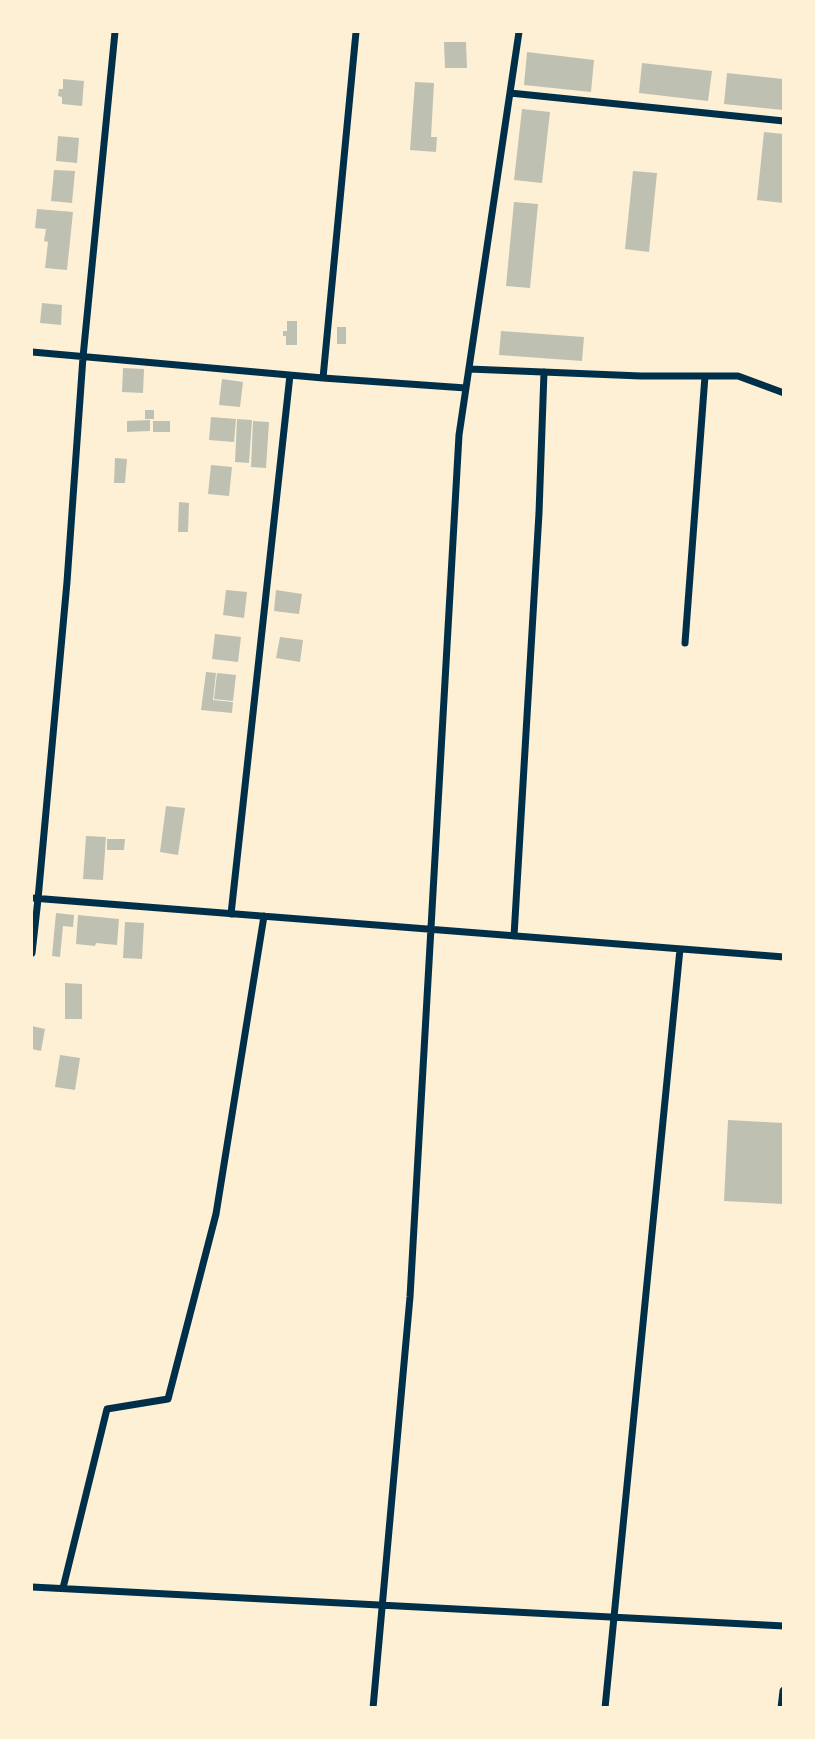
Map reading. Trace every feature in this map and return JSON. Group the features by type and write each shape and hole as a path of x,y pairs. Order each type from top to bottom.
{"street":[{"path":"32,953 35,898 67,582 83,357 115,32"},
{"path":"323,378 356,32"},
{"path":"373,1707 410,1297 459,435 519,32"},
{"path":"510,93 783,121"},
{"path":"32,352 466,388"},
{"path":"469,369 641,376 738,376 783,393"},
{"path":"514,936 538,526 544,372"},
{"path":"231,914 290,375"},
{"path":"685,643 705,376"},
{"path":"35,898 783,957"},
{"path":"63,1588 107,1409 168,1399 216,1214 264,916"},
{"path":"605,1707 680,949"},
{"path":"32,1587 783,1626"},
{"path":"782,1707 783,1691"}],"building":[{"path":"444,42 466,42 467,68 445,68"},
{"path":"527,52 594,60 591,92 524,85"},
{"path":"642,63 712,71 708,101 639,93"},
{"path":"727,73 783,79 783,110 724,104"},
{"path":"63,79 84,81 82,106 62,104 62,97 58,96 59,89 63,89"},
{"path":"415,82 434,83 431,137 437,137 436,152 410,150"},
{"path":"522,109 550,112 542,183 514,180"},
{"path":"764,132 783,134 783,203 757,200"},
{"path":"58,136 79,138 77,163 56,161"},
{"path":"54,170 75,171 72,203 51,201"},
{"path":"633,171 657,173 649,252 625,249"},
{"path":"514,202 538,204 530,288 506,286"},
{"path":"37,209 73,212 67,270 45,268 48,242 44,241 46,229 35,228"},
{"path":"42,303 62,305 61,325 40,323"},
{"path":"287,321 297,321 297,345 286,345 283,331 287,331"},
{"path":"337,327 346,327 346,344 337,344"},
{"path":"501,331 584,337 582,361 499,355"},
{"path":"123,368 144,369 143,393 122,392"},
{"path":"222,379 243,382 240,407 219,405"},
{"path":"145,410 154,410 154,419 145,419"},
{"path":"211,417 236,419 234,442 209,440"},
{"path":"237,419 252,420 249,463 235,462"},
{"path":"150,420 150,431 127,432 127,421"},
{"path":"153,421 170,421 170,432 153,432"},
{"path":"253,421 269,422 266,468 251,467"},
{"path":"115,458 127,459 125,483 114,483"},
{"path":"211,465 232,467 229,496 208,494"},
{"path":"179,502 189,503 188,532 178,532"},
{"path":"226,590 247,592 244,618 223,615"},
{"path":"276,590 302,594 299,614 274,611"},
{"path":"215,634 241,637 238,662 212,659"},
{"path":"280,637 303,640 300,662 276,658"},
{"path":"206,672 216,673 213,700 233,702 232,713 201,710"},
{"path":"217,673 236,675 233,701 214,699"},
{"path":"166,806 185,808 178,855 160,852"},
{"path":"86,836 106,837 103,880 83,879"},
{"path":"107,839 125,839 124,850 107,850"},
{"path":"56,913 74,915 73,927 63,926 60,957 52,956"},
{"path":"78,915 119,919 117,945 76,944"},
{"path":"125,922 144,923 142,959 123,958"},
{"path":"65,983 82,984 82,1019 65,1019"},
{"path":"32,1026 45,1029 41,1051 32,1049"},
{"path":"60,1055 80,1058 75,1090 55,1087"},
{"path":"728,1120 783,1123 783,1204 724,1201"}]}
